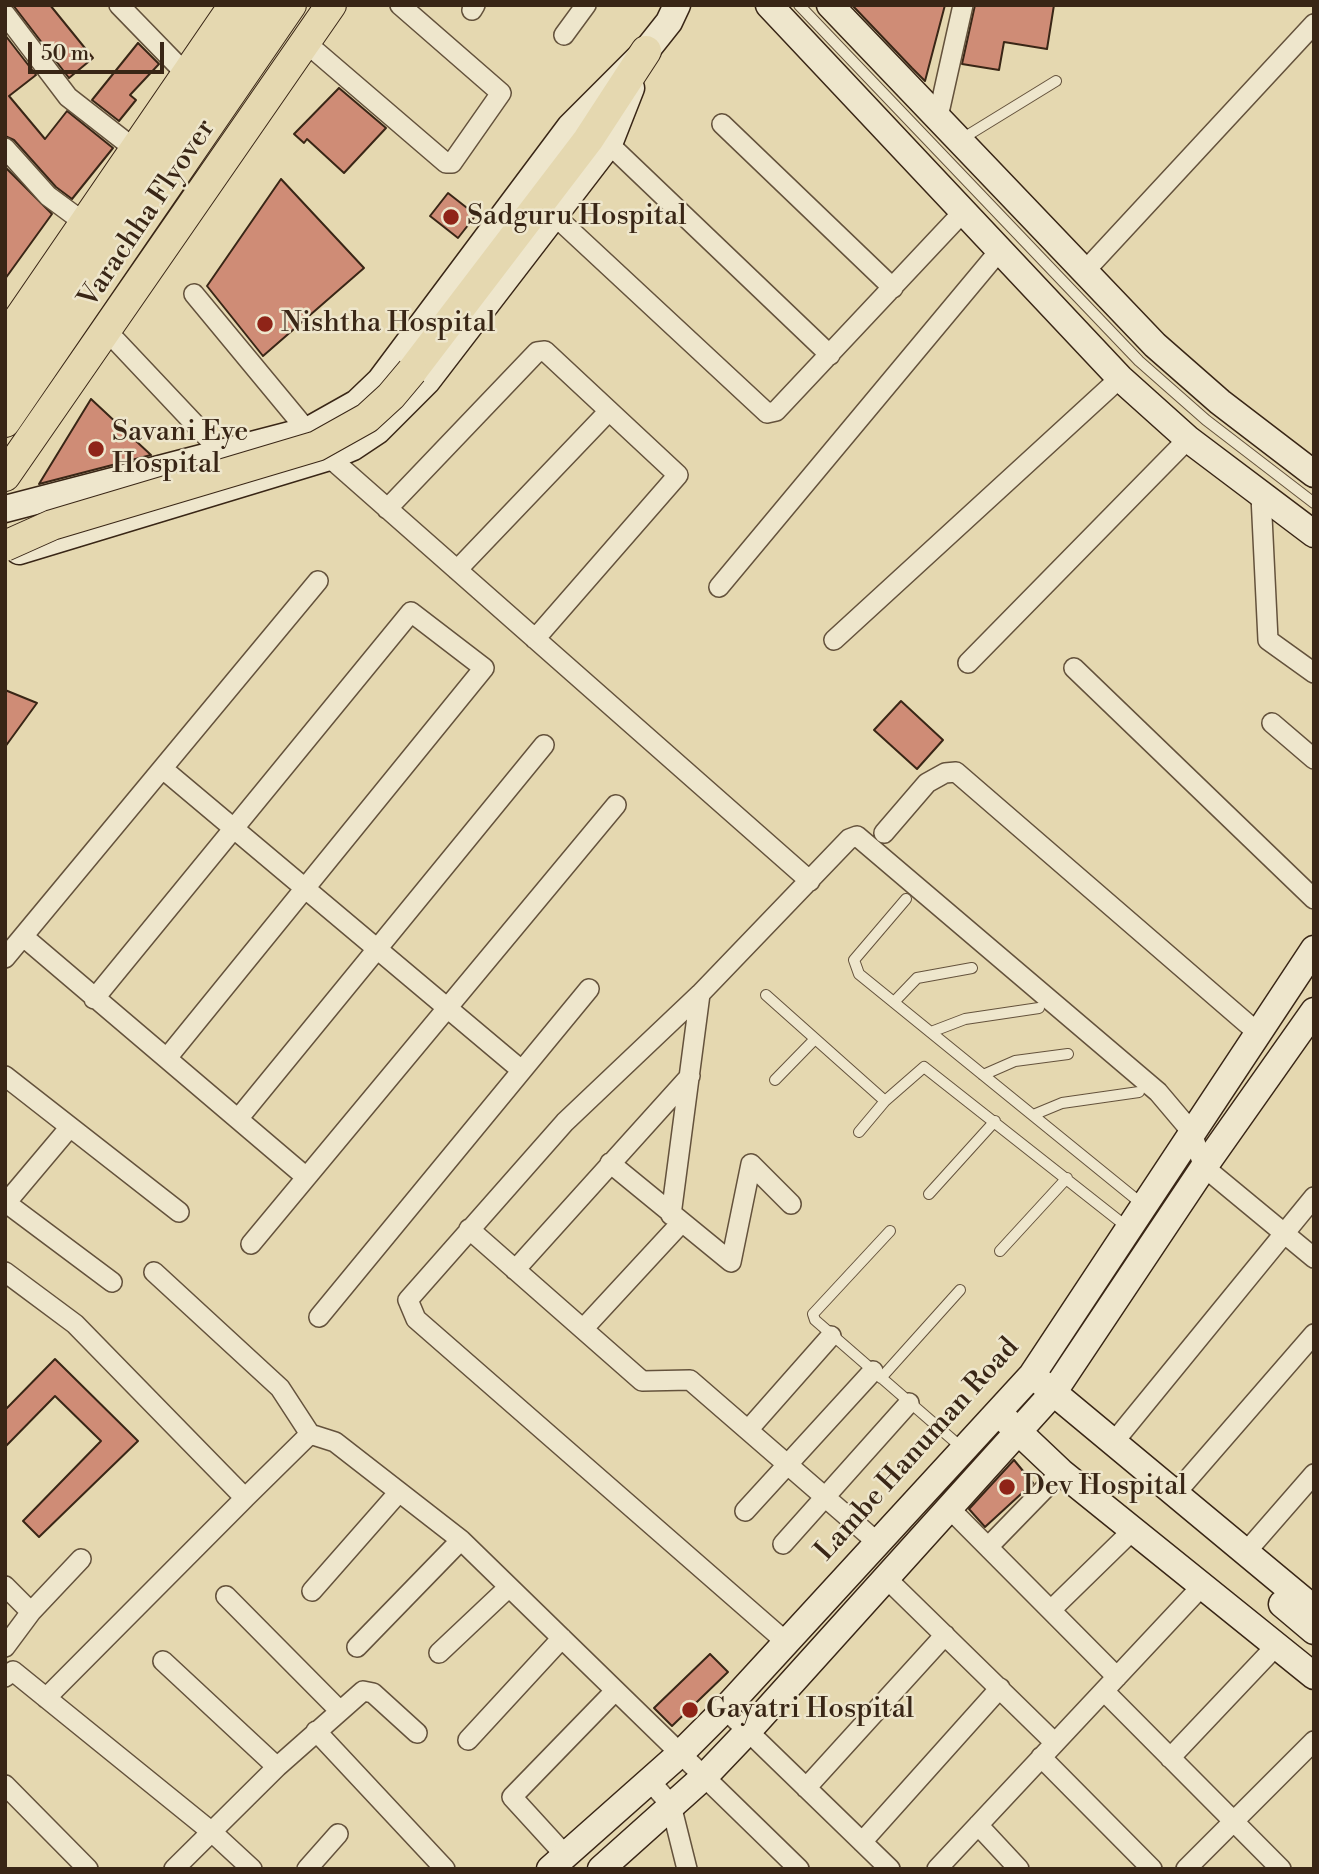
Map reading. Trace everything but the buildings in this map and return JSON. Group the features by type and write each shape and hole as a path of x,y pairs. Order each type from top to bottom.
{"main road":[{"path":"5,339 234,5"},
{"name":"Varachha Flyover","path":"5,382 266,5"},
{"name":"Varachha Flyover","path":"5,422 291,5"},
{"path":"5,476 331,5"},
{"path":"5,546 52,525 317,446 368,418 391,397 589,140 673,13 690,5"},
{"path":"769,5 1120,378 1188,439 1314,534"},
{"path":"842,11 960,141 1155,345 1220,402 1314,474"},
{"path":"5,555 329,457 353,447 401,410 427,381 609,144 646,51"},
{"path":"5,509 309,430 357,403 380,381 570,127 646,51"},
{"name":"Lambe Hanuman Road","path":"558,1862 682,1752 725,1709 1032,1376 1127,1227 1314,949"},
{"path":"601,1869 705,1775 950,1509 1027,1441 1058,1397 1204,1167 1314,1011"},
{"path":"1032,1376 1314,1609"},
{"path":"1058,1397 1075,1433 1314,1631"},
{"path":"999,1414 1061,1472 1314,1676"},
{"path":"1027,1441 1056,1450 1314,1655"}],"street":[{"path":"119,5 187,75"},
{"path":"305,42 446,163 452,163 501,93 400,5"},
{"path":"564,35 586,5"},
{"path":"938,117 963,5"},
{"path":"5,14 68,97 136,150"},
{"path":"1084,272 1314,24"},
{"path":"722,124 893,288"},
{"path":"609,144 830,355"},
{"path":"5,148 48,196 86,224"},
{"path":"555,216 767,413 776,411 964,211"},
{"path":"719,587 1000,250"},
{"path":"194,293 329,457 810,881"},
{"path":"107,331 223,454"},
{"path":"387,509 540,351 545,351 676,470 678,475 535,639"},
{"path":"834,640 1120,378"},
{"path":"457,570 609,411"},
{"path":"968,663 1188,439"},
{"path":"1261,496 1268,640 1314,673"},
{"path":"5,958 318,581"},
{"path":"94,999 411,611 484,668 167,1058"},
{"path":"1074,668 1314,899"},
{"path":"1272,723 1314,759"},
{"path":"237,1119 544,745"},
{"path":"163,769 520,1069"},
{"path":"884,833 927,783 945,773 956,772 1258,1033"},
{"path":"251,1244 616,805"},
{"path":"786,1642 414,1316 408,1300 565,1122 700,994 849,839 857,836 1158,1092 1191,1131 1204,1167 1314,1258"},
{"path":"25,937 94,999 306,1177"},
{"path":"319,1317 520,1069 589,989"},
{"path":"583,1329 676,1219 700,994"},
{"path":"5,1076 179,1212"},
{"path":"515,1270 690,1076"},
{"path":"70,1127 6,1202 112,1282"},
{"path":"610,1163 731,1262 751,1164 792,1205"},
{"path":"1114,1443 1314,1196"},
{"path":"469,1229 642,1381 691,1380 878,1543"},
{"path":"5,1272 75,1324 245,1498"},
{"path":"154,1272 280,1388 310,1434 335,1443 461,1540 615,1691 682,1752 799,1869"},
{"path":"1175,1494 1314,1334"},
{"path":"748,1430 831,1336"},
{"path":"745,1511 877,1375"},
{"path":"783,1544 909,1403"},
{"path":"46,1698 310,1434"},
{"path":"989,1546 1061,1472"},
{"path":"1246,1552 1314,1474"},
{"path":"312,1591 400,1492"},
{"path":"950,1509 1051,1610 1170,1758 1281,1869"},
{"path":"1051,1610 1132,1531"},
{"path":"357,1647 461,1540"},
{"path":"5,1647 31,1612 81,1559"},
{"path":"886,1578 1055,1743"},
{"path":"5,1586 31,1612"},
{"path":"937,1869 1202,1586"},
{"path":"439,1653 509,1587"},
{"path":"226,1596 339,1710"},
{"path":"806,1788 945,1635"},
{"path":"468,1740 562,1638"},
{"path":"1170,1758 1276,1646"},
{"path":"163,1661 278,1767"},
{"path":"5,1677 13,1671 213,1833 252,1869"},
{"path":"862,1842 1000,1688"},
{"path":"174,1869 316,1731 363,1691 370,1691 417,1732"},
{"path":"558,1862 512,1797 615,1691"},
{"path":"725,1709 890,1869"},
{"path":"316,1731 445,1869"},
{"path":"1186,1869 1314,1741"},
{"path":"1041,1757 1152,1869"},
{"path":"650,1781 671,1805 687,1869"},
{"path":"5,1785 88,1869"},
{"path":"978,1825 1019,1869"},
{"path":"307,1869 338,1834"}],"lane":[{"path":"799,5 1139,361 1206,420 1314,503"},
{"path":"960,141 1056,81"},
{"path":"906,899 854,960 859,974 1143,1204"},
{"path":"894,1002 917,978 972,968"},
{"path":"765,995 884,1101"},
{"path":"931,1032 965,1019 1039,1008"},
{"path":"775,1080 815,1039"},
{"path":"983,1075 1015,1061 1068,1054"},
{"path":"859,1132 884,1101 924,1066 1127,1227"},
{"path":"1033,1115 1062,1103 1139,1092"},
{"path":"929,1194 995,1121"},
{"path":"1000,1251 1067,1178"},
{"path":"890,1231 813,1314 831,1336 964,1450"},
{"path":"877,1375 960,1290"}],"place":[{"name":"Sadguru Hospital","path":"451,217"},
{"name":"Nishtha Hospital","path":"265,324"},
{"name":"Savani Eye Hospital","path":"96,449"},
{"name":"Dev Hospital","path":"1007,1487"},
{"name":"Gayatri Hospital","path":"690,1710"}]}
